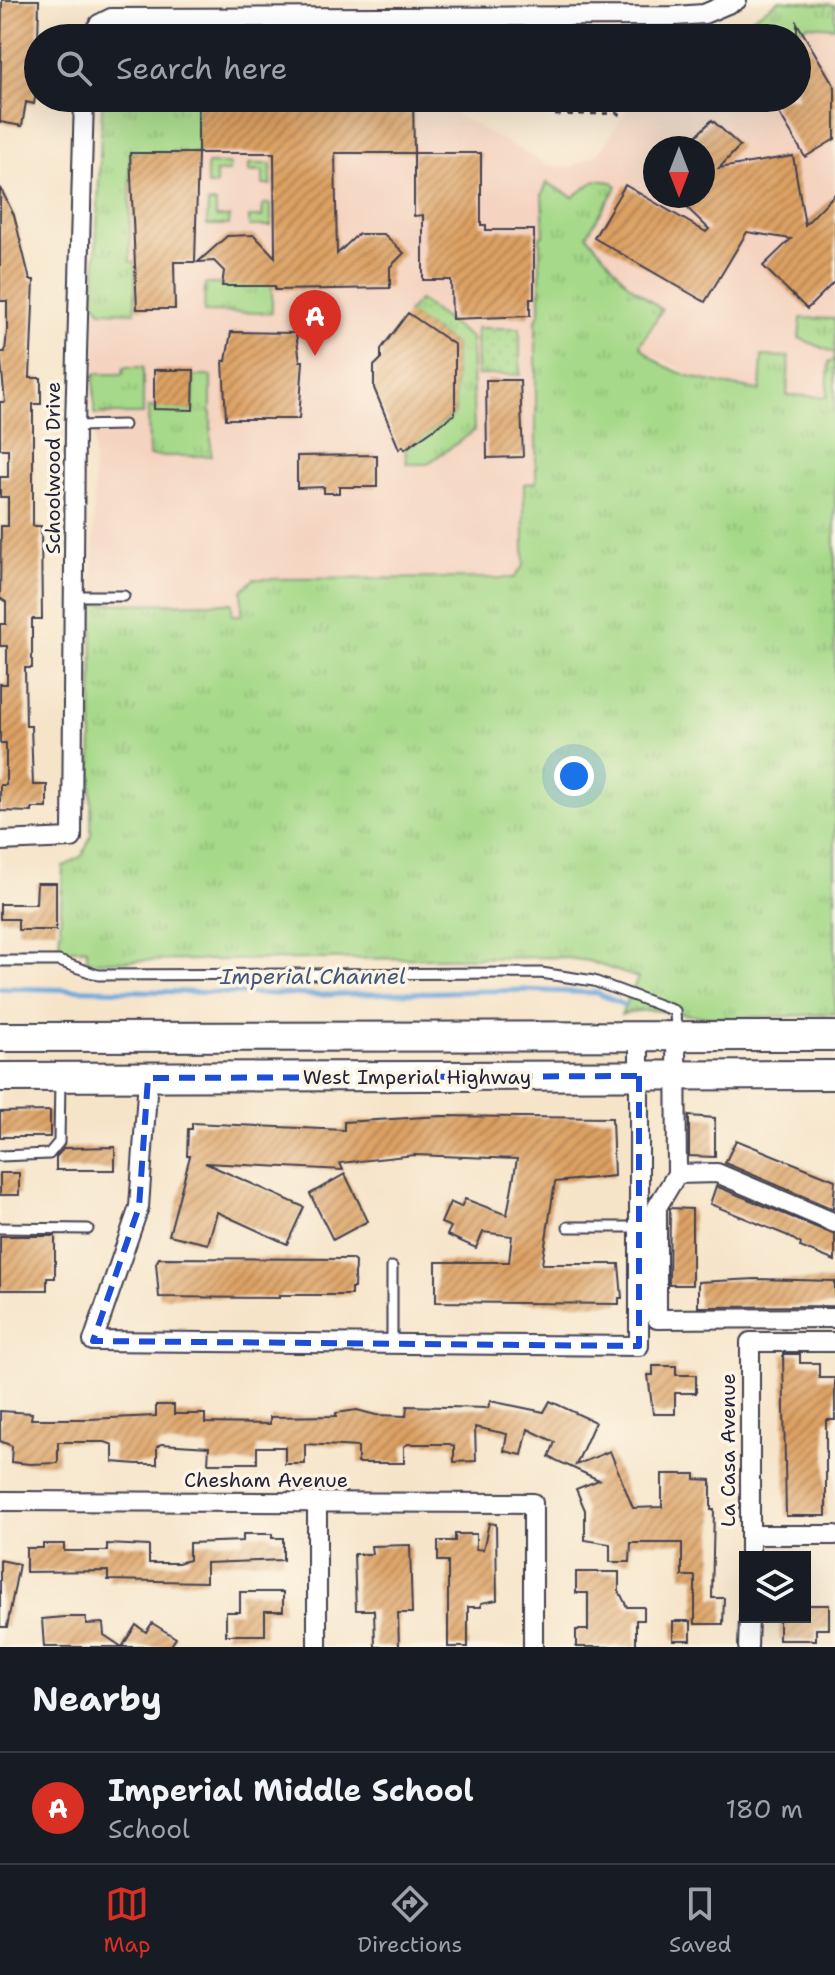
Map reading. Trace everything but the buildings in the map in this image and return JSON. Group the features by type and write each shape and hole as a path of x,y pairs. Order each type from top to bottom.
{"main road":[{"name":"West Imperial Highway","path":"0,1037 835,1036"},
{"name":"West Imperial Highway","path":"0,1077 835,1075"}],"street":[{"path":"99,24 111,18 675,16 704,14 737,0"},
{"name":"Schoolwood Drive","path":"0,841 72,838 75,426 84,112"},
{"path":"148,1078 139,1207 93,1341 639,1346 639,1036"},
{"path":"676,1036 677,1174 657,1207 657,1319 835,1318"},
{"path":"677,1174 717,1173 835,1223"},
{"name":"La Casa Avenue","path":"750,1551 750,1342 835,1342"},
{"name":"Chesham Avenue","path":"0,1501 533,1503 533,1647"},
{"path":"317,1503 317,1647"},
{"path":"750,1535 835,1535"},
{"path":"748,1647 749,1623"}],"lane":[{"path":"271,24 274,17"},
{"path":"75,426 124,425"},
{"path":"75,596 124,596"},
{"path":"0,961 59,961 98,975 569,975 675,1011 676,1036"},
{"path":"0,1156 49,1154 59,1142 60,1077"},
{"path":"568,1227 639,1227"},
{"path":"0,1228 88,1229"},
{"path":"392,1267 392,1344"}],"path":[{"path":"555,115 617,113 623,117"}],"highlighted area":[{"path":"639,1076 639,1346 93,1341 139,1207 148,1078"}],"shaded area":[{"path":"780,0 835,5 835,319 802,318 799,337 835,353 835,361 829,362 827,397 786,395 789,357 761,390 696,377 642,349 645,334 662,309 627,283 587,235 617,186 601,180 573,197 554,185 545,186 540,313 536,320 536,484 524,485 524,565 514,578 254,579 242,590 243,615 232,615 231,603 93,603 95,267 102,112 451,112 547,165 572,167 599,153 625,112 811,112 811,24 742,24"}],"green space":[{"path":"780,0 835,5 835,27 742,24"},
{"path":"102,112 198,112 198,153 130,153 130,262 135,262 135,312 101,311 94,301"},
{"path":"207,164 229,164 229,172 216,172 216,185 207,185"},
{"path":"249,164 271,164 271,185 263,185 263,172 249,172"},
{"path":"596,180 612,182 617,186 587,235 627,283 662,310 640,345 650,356 695,378 760,390 762,356 789,357 787,395 827,397 829,361 834,361 835,353 835,1014 726,1018 648,1010 621,1015 638,978 588,961 560,957 87,961 87,949 59,949 63,867 83,855 91,835 93,604 232,603 232,615 242,615 242,590 254,579 514,578 524,565 524,484 536,483 536,320 540,312 540,236 544,235 542,195 547,183 573,197"},
{"path":"208,203 216,203 216,217 229,217 229,225 207,225"},
{"path":"263,204 271,204 271,226 249,226 249,217 262,217"},
{"path":"205,284 272,284 272,313 204,312"},
{"path":"419,300 471,338 474,431 427,464 407,464 405,449 455,414 455,345 407,313"},
{"path":"801,318 835,319 835,353 799,338"},
{"path":"476,328 520,328 520,375 477,375"},
{"path":"124,367 143,367 143,414 94,414 94,374 123,374"},
{"path":"194,376 211,376 211,456 149,456 148,407 193,410"}],"waterway":[{"name":"Imperial Channel","path":"0,988 321,995 524,990 597,993 624,1005"}],"place":[{"name":"Imperial Middle School","path":"315,356"}]}
